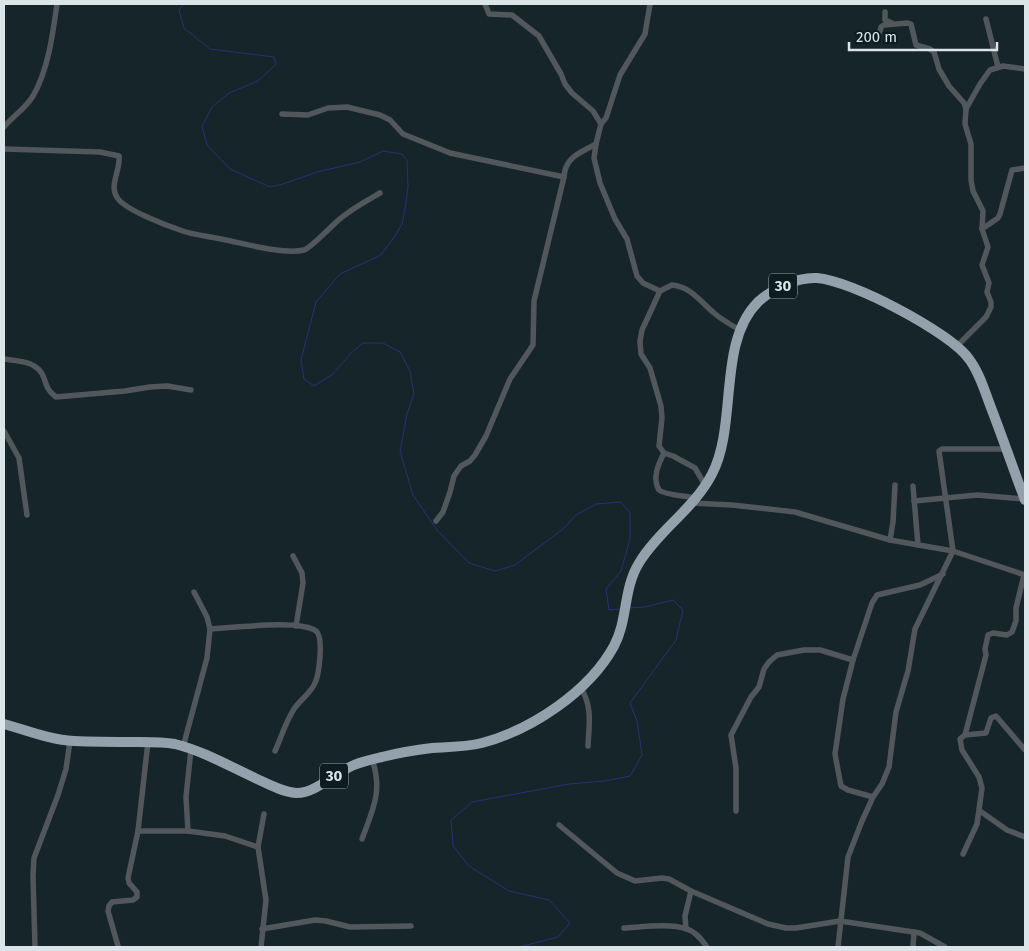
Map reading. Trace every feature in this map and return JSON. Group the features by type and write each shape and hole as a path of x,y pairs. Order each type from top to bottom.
{"highway":[{"name":"30","path":"4,724 70,741 148,742 178,745 279,789 296,793 318,786 353,766 372,759 400,752 482,743 538,719 580,687 614,646 622,621 626,595 632,576 641,559 654,542 706,486 720,455 734,359 740,330 748,314 766,295 791,282 806,278 822,278 839,282 864,292 909,315 957,346 969,359 978,374 1006,449 1021,476 1025,499"}],"street":[{"path":"4,127 26,106 34,95 44,69 58,4"},
{"path":"485,4 489,14 512,15 539,36 565,84 592,111 601,124"},
{"path":"650,4 645,34 620,75 609,111 601,124 594,158 596,172 610,208 630,245 638,276 643,283 660,291"},
{"path":"885,12 885,20 894,24"},
{"path":"986,19 998,66"},
{"path":"858,41 878,36 882,26 911,24 916,45 934,52 939,69 949,86 964,103 966,109 965,124 971,144 971,180 973,191 982,207 982,229 988,247 983,261 983,269 989,283 987,292 991,307 986,317 957,346"},
{"path":"966,109 987,73 998,66 1025,69"},
{"path":"282,114 308,115 328,108 347,107 380,115 390,120 402,134 450,153 564,177"},
{"path":"436,521 443,512 454,476 460,466 470,461 475,455 486,436 510,379 533,345 534,301 564,177 564,169 568,161 596,144"},
{"path":"4,149 82,151 114,154 118,156 119,162 113,184 114,192 118,200 135,211 180,230 269,249 306,250 358,205 380,194"},
{"path":"982,229 998,218 1012,170 1025,168"},
{"path":"706,486 695,468 674,456 664,453 660,449 661,406 650,368 641,354 640,340 642,330 660,291 672,286 687,290 700,299 720,318 740,330"},
{"path":"4,358 34,365 40,370 48,391 56,397 166,386 191,390"},
{"path":"4,431 19,458 27,515"},
{"path":"838,947 848,857 862,821 882,784 888,767 896,712 908,671 915,629 953,551 940,449 1006,449"},
{"path":"664,453 656,470 656,483 659,490 667,494 693,501 795,512 890,540 953,551 1025,575 1016,608 1016,622 1012,632 1007,635 993,633 988,635 985,649 986,655 965,735"},
{"path":"890,540 895,485"},
{"path":"913,486 918,545"},
{"path":"914,501 987,495 1025,499"},
{"path":"294,556 302,573 303,583 296,626"},
{"path":"874,797 848,790 841,786 835,762 843,699 853,660 872,603 877,595 920,585 943,574"},
{"path":"188,831 186,797 187,748 207,658 210,629 207,617 194,592"},
{"path":"210,629 296,626 316,631 320,635 315,685 293,710 275,751"},
{"path":"736,811 736,768 731,734 751,697 759,687 762,673 769,662 778,655 804,650 820,650 853,660"},
{"path":"580,687 589,709 588,746"},
{"path":"962,854 974,832 980,811 981,782 960,745 960,739 965,735 986,733 991,718 996,716 1025,750"},
{"path":"36,947 34,858 66,769 70,741"},
{"path":"118,946 108,911 112,902 133,900 137,897 137,892 128,880 138,831 148,742"},
{"path":"362,839 375,802 378,776 372,759"},
{"path":"980,811 1007,830 1025,837"},
{"path":"261,947 265,890 258,847 264,814"},
{"path":"559,825 617,873 635,881 665,878 768,924 786,928 802,928 840,921 914,932 945,947"},
{"path":"138,831 188,831 225,836 258,847"},
{"path":"686,929 685,916 691,891"},
{"path":"262,929 315,920 350,928 411,926"},
{"path":"624,928 668,926 686,929 698,936 707,947"},
{"path":"913,947 914,932"}],"waterway":[{"path":"184,4 179,10 184,28 210,49 274,57 276,64 258,81 229,93 212,107 202,126 207,145 230,169 270,187 317,172 360,162 383,151 402,154 407,160 408,187 402,224 381,255 340,274 316,302 301,360 304,379 314,386 333,374 350,354 363,343 383,343 400,352 410,371 414,394 407,414 400,451 413,495 437,530 469,563 495,571 515,565 563,529 576,515 596,504 621,502 630,513 630,539 621,571 606,589 609,610 620,609"},
{"path":"519,947 558,937 570,923 549,900 509,891 469,866 453,846 451,820 472,802 569,784 605,781 630,776 642,755 637,721 630,703 676,640 683,610 673,600 645,607 629,608"}]}
